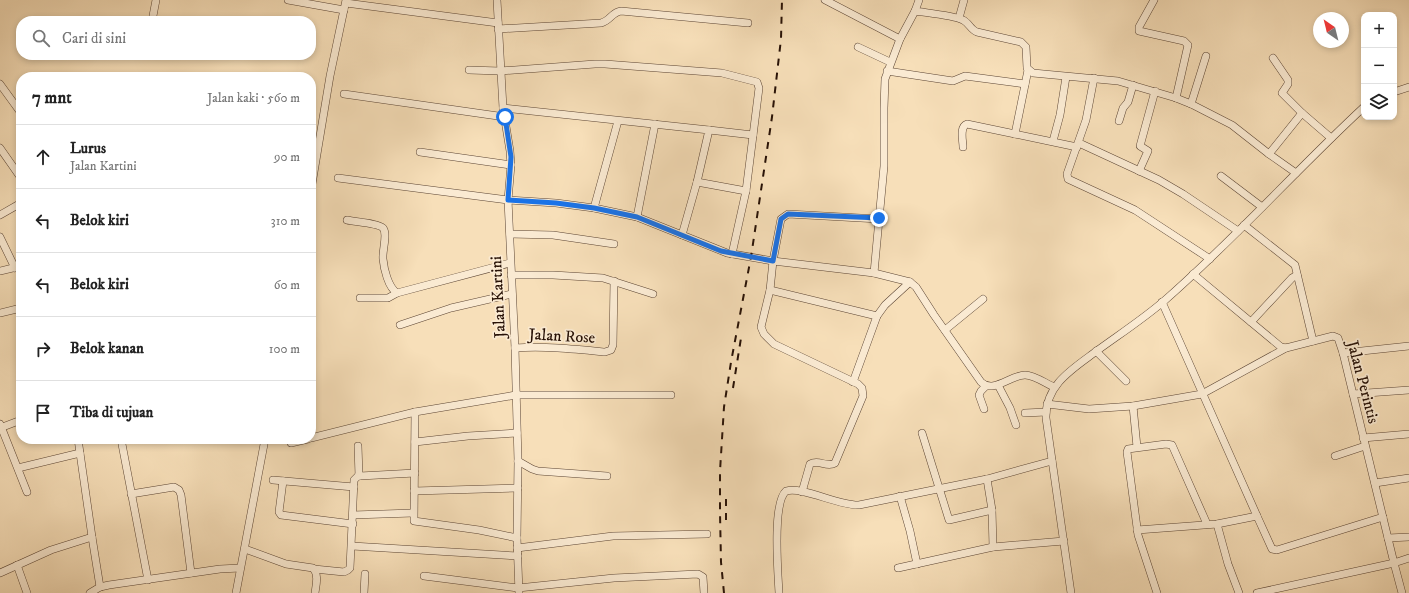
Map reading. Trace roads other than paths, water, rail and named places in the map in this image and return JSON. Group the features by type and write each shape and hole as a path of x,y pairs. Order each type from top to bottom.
{"street":[{"path":"153,16 156,0"},
{"path":"288,0 346,4 498,26 601,23 605,22 616,12 621,11 748,23"},
{"name":"Jalan Kartini","path":"497,0 503,108 511,165 508,200 515,348 518,461 518,590"},
{"path":"825,0 900,39"},
{"path":"874,273 884,166 884,86 890,62 919,0"},
{"path":"958,18 964,0"},
{"path":"1154,0 1139,27 1140,31 1184,41 1188,45 1176,98"},
{"path":"316,160 330,76 346,4"},
{"path":"915,11 958,18 966,22 977,32 1024,43 1027,50 1028,70 1015,134"},
{"path":"858,47 890,62"},
{"path":"1191,104 1206,56"},
{"path":"1273,58 1288,80 1288,84 1282,93 1302,113 1331,138"},
{"path":"469,70 500,71 605,64 722,74 755,81 758,83 759,88 746,191 732,254"},
{"path":"887,70 953,81 965,76 1025,84"},
{"path":"1028,70 1033,73 1118,81 1176,98 1232,125 1269,154 1296,172"},
{"path":"1053,141 1060,115 1066,77"},
{"path":"1094,78 1088,114 1067,174 1068,178 1127,205 1210,259"},
{"path":"0,84 16,106"},
{"path":"1119,121 1123,108 1128,102 1133,85"},
{"path":"1397,91 1409,87"},
{"path":"1139,171 1148,150 1140,146 1155,91"},
{"path":"344,94 505,117"},
{"path":"503,108 753,135"},
{"path":"1071,593 1046,408 1054,387 1062,378 1096,351 1162,302 1210,259 1296,172 1361,110"},
{"path":"1269,154 1302,113"},
{"path":"594,208 618,121"},
{"path":"637,217 655,124"},
{"path":"964,148 962,127 965,124 1078,145 1166,184 1238,232"},
{"path":"682,235 697,182 709,130"},
{"path":"0,148 16,171"},
{"path":"420,152 511,165"},
{"path":"1221,176 1262,207"},
{"path":"338,178 508,200 556,203 594,208 637,217 732,254 773,261 874,273 910,282 916,287 980,382 986,386 998,385 1024,375 1033,377 1054,387"},
{"path":"697,182 746,191"},
{"path":"0,215 16,206"},
{"path":"802,492 809,467 812,463 816,462 829,465 835,462 863,396 863,392 860,386 774,344 767,339 764,334 761,327 770,290 773,261 781,219 788,214 879,218"},
{"path":"347,220 376,225 382,227 385,231 383,258 384,267 390,287 397,293"},
{"path":"1244,225 1294,264 1313,341"},
{"path":"510,234 553,235 614,244"},
{"path":"0,237 3,250 16,265"},
{"path":"360,298 388,298 397,293 510,263"},
{"path":"0,271 16,267"},
{"path":"1193,274 1278,345 1286,348"},
{"path":"511,275 553,275 603,278 653,294"},
{"path":"1251,322 1292,278 1297,275"},
{"name":"Jalan Rose","path":"515,348 537,346 605,352 610,350 613,345 614,281"},
{"path":"853,382 877,316 885,305 910,282"},
{"path":"770,290 877,316"},
{"path":"400,325 452,308 512,294"},
{"path":"945,330 983,299"},
{"path":"1162,302 1272,549 1276,550 1383,517"},
{"path":"0,313 16,309"},
{"name":"Jalan Perintis","path":"1025,413 1046,408 1089,409 1133,406 1202,394 1286,348 1335,336 1339,340 1343,353 1402,593"},
{"path":"1343,353 1409,346"},
{"path":"1096,351 1126,381"},
{"path":"998,385 1010,408 1016,425"},
{"path":"984,409 979,395 986,386"},
{"path":"1353,394 1409,390"},
{"path":"316,437 415,412 516,395 671,395"},
{"path":"1133,406 1137,447"},
{"path":"415,412 413,520 415,522 479,530 517,538"},
{"path":"16,421 0,426 27,492"},
{"path":"415,442 468,436 517,433"},
{"path":"922,433 949,520 992,510"},
{"path":"1336,456 1364,442 1409,434"},
{"path":"1158,593 1137,530 1127,452 1129,448 1168,443 1173,446 1207,524"},
{"path":"79,444 100,587"},
{"path":"122,444 148,580"},
{"path":"236,593 264,444"},
{"path":"358,446 359,476"},
{"path":"18,468 80,453"},
{"path":"518,461 538,471 607,476"},
{"path":"779,593 777,532 781,498 788,490 854,505 987,479 1052,461"},
{"path":"245,549 286,564 344,572 348,570 350,566 354,480 359,476 415,472"},
{"path":"1375,483 1409,478"},
{"path":"987,479 992,510 993,547"},
{"path":"273,480 354,487"},
{"path":"283,481 279,512 281,516 353,524"},
{"path":"131,494 174,487 179,490 181,495 191,573"},
{"path":"414,491 518,488"},
{"path":"900,496 910,531 917,564"},
{"path":"353,515 413,513"},
{"path":"1137,530 1217,524 1256,516"},
{"path":"1217,524 1228,564 1239,593"},
{"path":"517,548 612,536 707,534"},
{"path":"0,572 51,550 92,537"},
{"path":"1388,538 1409,537"},
{"path":"898,568 993,547 1064,541"},
{"path":"352,546 518,556"},
{"path":"1257,593 1394,563 1409,558"},
{"path":"17,565 27,593"},
{"path":"90,593 100,587 220,569 240,568"},
{"path":"314,569 317,576 315,593"},
{"path":"364,593 365,574"},
{"path":"424,576 518,590 614,578 698,574 703,577 704,593"}],"railway":[{"path":"724,593 721,562 720,513 720,471 724,407 751,257 772,117 781,39 782,0"},
{"path":"733,388 741,338"},
{"path":"726,499 726,527"}]}
